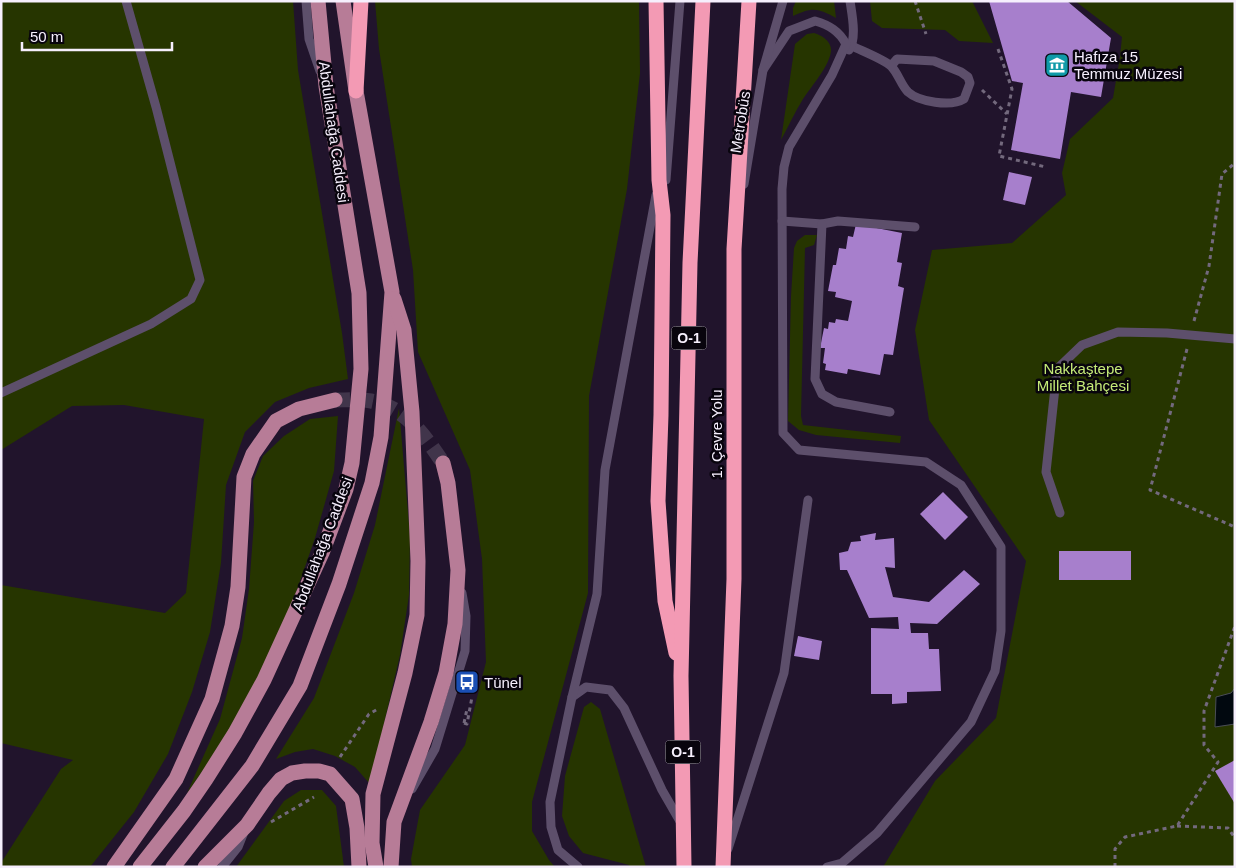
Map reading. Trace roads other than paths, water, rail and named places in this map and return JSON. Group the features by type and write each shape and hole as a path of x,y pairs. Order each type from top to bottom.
{"highway":[{"path":"356,91 361,1"},
{"path":"656,1 659,180 663,215 658,501 665,601 682,676"},
{"name":"1. Çevre Yolu","path":"684,867 682,676 690,263 703,1"},
{"name":"1. Çevre Yolu","path":"724,865 734,579 734,249 749,1"}],"main road":[{"name":"Abdullahağa Caddesi","path":"140,867 184,811 200,787 235,733 260,687 322,553 346,489 352,463 362,369 359,293 326,86 318,1"},
{"name":"Abdullahağa Caddesi","path":"173,867 252,766 300,686 332,603 372,483 379,446 392,292 356,91 343,1"},
{"path":"376,867 372,843 373,794 405,673 417,615 418,561 412,412 404,330 392,292"},
{"path":"114,867 176,779 212,699 226,651 237,597 244,476 253,454 276,421 299,409 335,400"},
{"path":"391,867 394,822 431,722 446,673 455,624 458,570 448,483 443,463"},
{"path":"205,867 247,825 281,779 305,771 319,771 330,774 352,799 357,828 359,867"}],"lane":[{"path":"1,392 151,324 191,299 200,280 156,107 126,1"},
{"path":"306,1 308,39 326,86"},
{"path":"663,215 680,1"},
{"name":"Metrobüs","path":"734,249 762,70 783,1"},
{"path":"827,867 842,863 877,833 971,722 995,670 1001,631 1000,547 961,485 926,462 799,450 783,433 782,189 784,167 790,147 849,45 853,34 850,1"},
{"path":"762,70 789,31 815,20 828,25 841,35 849,45 891,66 909,93 916,98 944,104 954,104 964,99 970,82 968,77 934,61 897,59 891,66"},
{"path":"578,867 558,850 551,827 550,802 572,696 597,594 605,470 659,180"},
{"path":"782,221 822,224 838,220 915,227"},
{"path":"822,224 815,379 822,394 836,402 890,412"},
{"path":"1060,513 1046,472 1057,369 1082,345 1118,332 1167,333 1235,339"},
{"path":"724,865 784,673 808,500"},
{"path":"572,696 586,687 610,690 624,708 662,790 685,829"},
{"path":"222,867 238,847 247,825"}],"tunnel":[{"path":"335,400 371,401 394,409 413,424 443,463"}],"place":[{"name":"Hafıza 15 Temmuz Müzesi","path":"1057,65"},
{"name":"Tünel","path":"467,682"}],"park label":[{"name":"Nakkaştepe Millet Bahçesi","path":"1083,376"}]}
